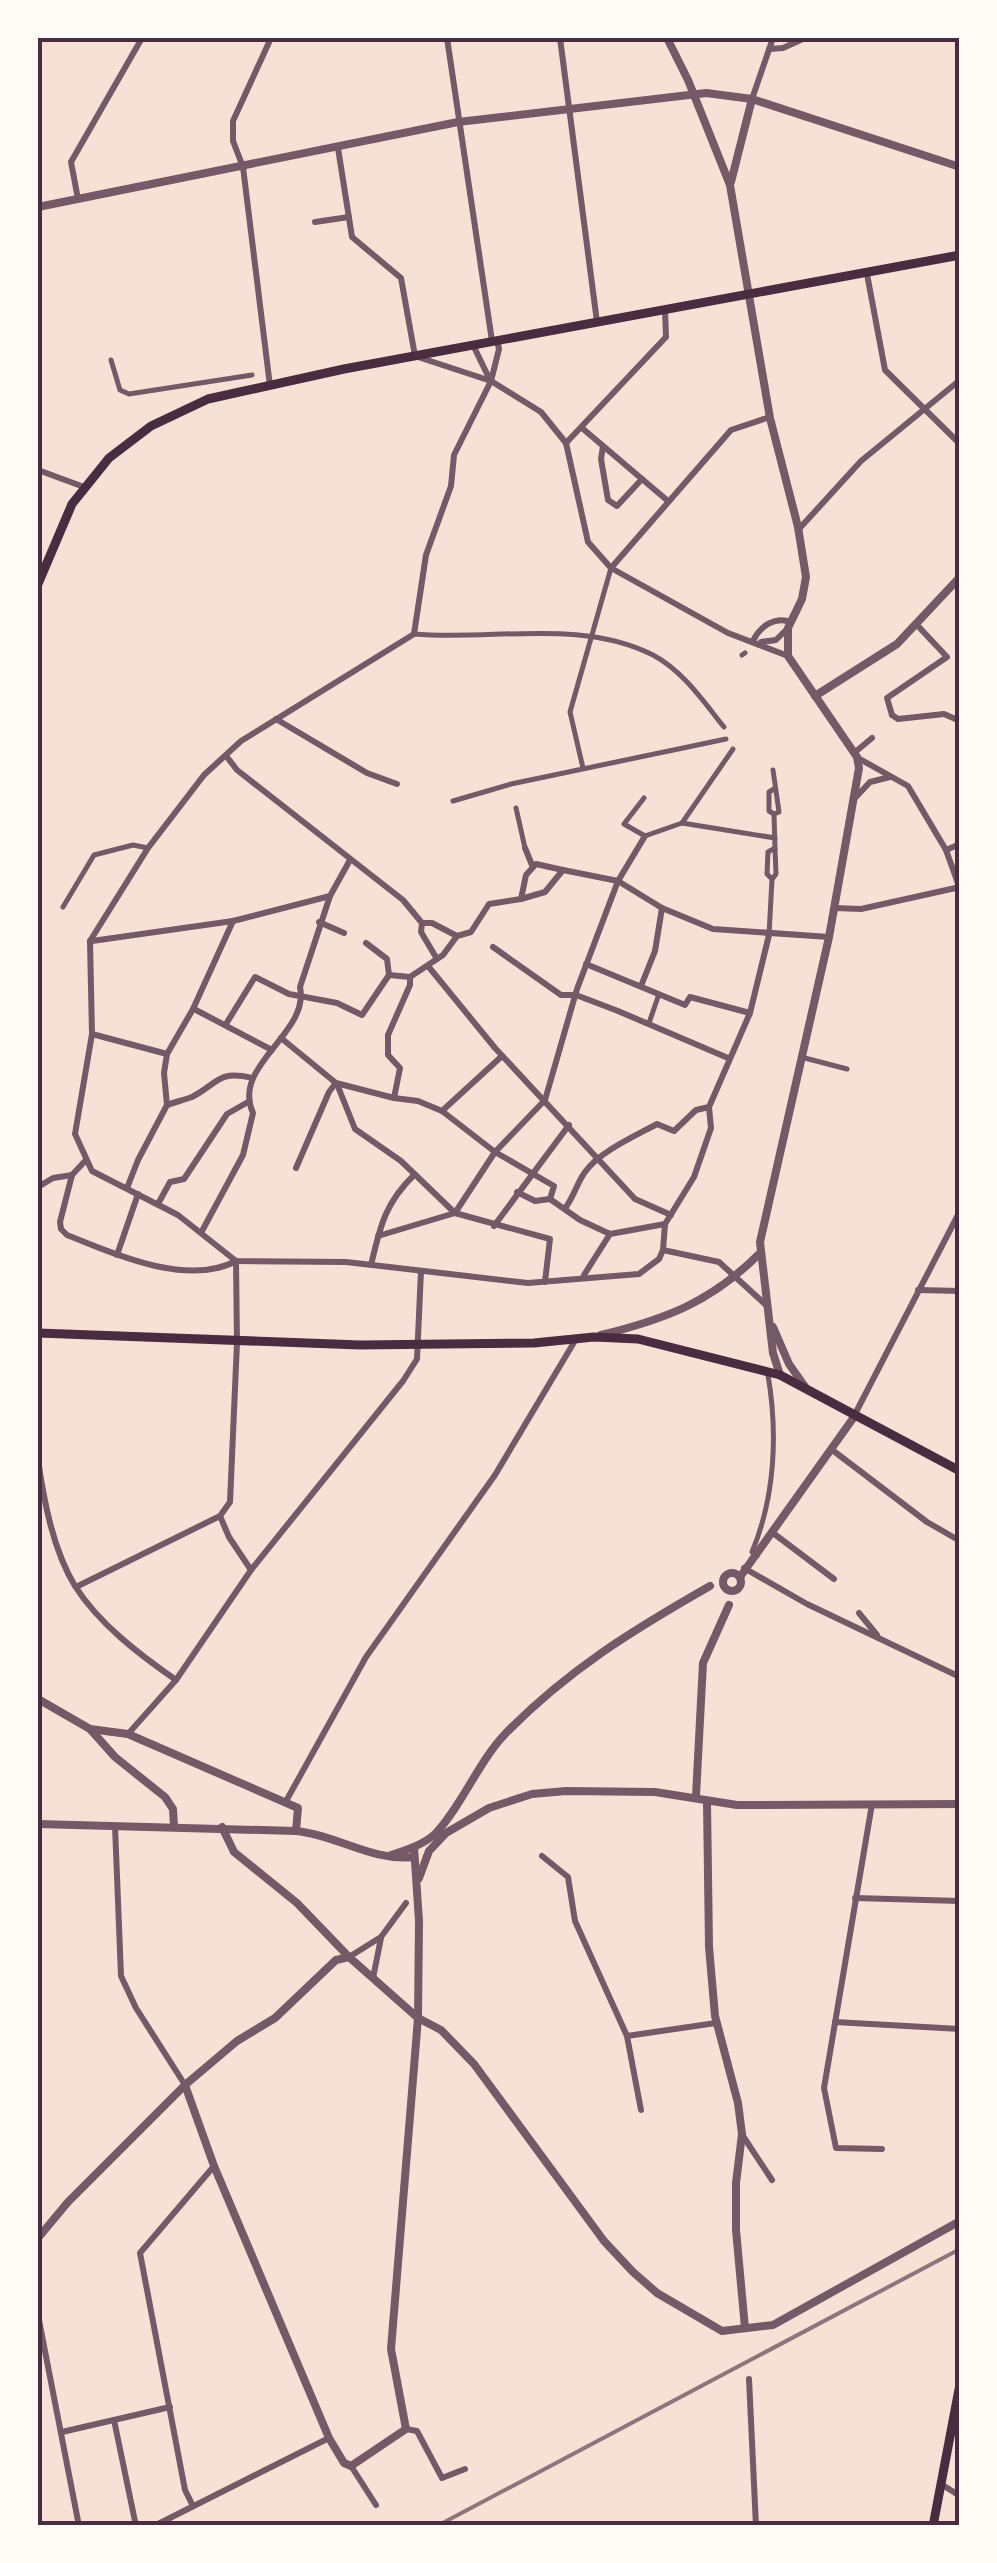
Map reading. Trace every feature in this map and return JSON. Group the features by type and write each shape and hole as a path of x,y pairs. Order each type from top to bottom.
{"main road":[{"path":"38,584 51,546 84,487 129,441 179,410 208,399 415,356 960,254"},
{"path":"38,1333 237,1342 418,1344 638,1339 780,1375 960,1470"},
{"path":"933,2526 960,2384"}],"street":[{"path":"78,199 71,162 142,38"},
{"path":"270,38 233,121 233,142 243,167 270,386"},
{"path":"414,634 426,555 451,486 454,455 491,381 498,348 458,122 448,38"},
{"path":"560,38 597,323"},
{"path":"667,38 730,186 770,418 798,530 806,577 786,640 788,656 855,755 859,775 759,1254 773,1354 780,1375"},
{"path":"730,186 773,38"},
{"path":"770,49 784,48 805,38"},
{"path":"38,207 458,122 694,94 752,100 960,167"},
{"path":"338,148 352,237 401,278 415,356 491,381 542,412 566,443 588,542 611,568 728,633 788,656"},
{"path":"720,160 728,165 737,158"},
{"path":"315,222 349,217"},
{"path":"868,274 885,370 960,444"},
{"path":"566,443 666,337 665,310"},
{"path":"473,345 491,381"},
{"path":"110,360 120,390 130,394 252,375"},
{"path":"798,530 860,461 960,380"},
{"path":"584,769 570,712 611,568 731,430 770,418"},
{"path":"582,428 668,501"},
{"path":"603,446 601,459 608,500 617,506 642,479"},
{"path":"38,470 84,487"},
{"path":"815,696 873,661 916,626 960,577"},
{"path":"754,641 764,626 784,620 790,625"},
{"path":"754,641 772,642 790,625"},
{"path":"916,626 947,657 886,698 890,717 898,720 944,714 960,721"},
{"path":"76,1587 220,1516 230,1502 237,1342 236,1261 202,1231 92,1172 74,1134 92,1034 90,941 148,848 204,775 241,741 414,634 590,638 623,644 655,656 692,682 724,727"},
{"path":"276,719 366,772 398,784"},
{"path":"855,755 872,738"},
{"path":"453,801 726,740"},
{"path":"682,822 733,749"},
{"path":"834,908 862,909 959,888 946,850 908,786 855,755"},
{"path":"226,757 237,770 403,900 422,923 422,932 436,959"},
{"path":"85,1161 72,1175 60,1229 148,1266 224,1268 236,1261 372,1266 528,1283 639,1274 663,1250 665,1224 694,1176 711,1128 709,1107 750,1013 769,934 772,880 766,874 768,852 774,848 774,814 779,812 779,790 774,789 773,770"},
{"path":"855,798 870,782 892,778"},
{"path":"644,798 624,824 645,836"},
{"path":"516,808 532,866"},
{"path":"378,1236 454,1213 495,1152 545,1100 586,964 618,881 645,836 682,822 775,838"},
{"path":"946,850 960,844"},
{"path":"62,907 94,856 133,845 148,848"},
{"path":"202,1231 242,1155 254,1113 248,1102 252,1078 302,1002 300,987 319,922 350,860"},
{"path":"521,900 526,875 532,866 541,864 618,881 662,908 713,929 828,936"},
{"path":"389,975 410,977 443,955 457,936 470,932 489,904 546,892 563,870"},
{"path":"90,941 233,921 330,896"},
{"path":"641,986 655,951 662,908"},
{"path":"127,1188 168,1104 164,1073 167,1054 193,1009 233,921"},
{"path":"319,922 344,933"},
{"path":"422,923 432,923 457,936"},
{"path":"226,1024 255,977 289,994 337,1002 362,1015 389,975 387,959 366,943"},
{"path":"493,947 561,995 576,995 649,1022 728,1058"},
{"path":"586,964 684,1005 690,997 750,1013"},
{"path":"428,966 502,1056 635,1199 670,1215"},
{"path":"394,1098 400,1068 388,1055 388,1035 410,977"},
{"path":"649,1022 659,994"},
{"path":"193,1009 272,1050"},
{"path":"92,1034 167,1054"},
{"path":"281,1038 336,1083 418,1100 442,1111 495,1152 554,1186 550,1199"},
{"path":"442,1111 502,1056"},
{"path":"802,1057 848,1069"},
{"path":"168,1104 194,1096 215,1079 232,1073 252,1078"},
{"path":"296,1168 336,1083"},
{"path":"336,1083 355,1129 401,1161 454,1213 550,1239 545,1282"},
{"path":"158,1204 170,1182 184,1179 227,1114 248,1102"},
{"path":"566,1207 580,1178 598,1156 610,1153 657,1124 674,1131 696,1110 709,1107"},
{"path":"494,1226 569,1125"},
{"path":"38,1187 53,1178 72,1175"},
{"path":"372,1266 378,1236 395,1194 414,1175"},
{"path":"517,1192 535,1201 550,1199 580,1220 610,1234 665,1224"},
{"path":"117,1256 138,1194"},
{"path":"38,1824 296,1831 332,1837 363,1851 388,1856 419,1853 443,1830 503,1735 576,1670 612,1643 744,1568 757,1556 854,1417 960,1212"},
{"path":"583,1276 610,1234"},
{"path":"663,1250 719,1262 767,1305"},
{"path":"594,1337 684,1310 736,1277 759,1254"},
{"path":"128,1734 150,1714 251,1570 403,1382 416,1359 421,1271"},
{"path":"918,1290 960,1291"},
{"path":"771,1323 789,1364 806,1388"},
{"path":"638,1339 644,1325"},
{"path":"285,1803 366,1658 495,1475 576,1339"},
{"path":"757,1556 752,1552 763,1524 774,1441 768,1372"},
{"path":"831,1449 927,1522 960,1541"},
{"path":"38,1460 51,1524 76,1587 140,1655 176,1680"},
{"path":"220,1516 228,1537 251,1570"},
{"path":"772,1533 834,1579"},
{"path":"744,1568 807,1604 960,1677"},
{"path":"729,1605 726,1588 732,1575"},
{"path":"732,1575 738,1589"},
{"path":"710,1586 738,1589"},
{"path":"696,1796 703,1664 738,1589"},
{"path":"860,1613 880,1639"},
{"path":"38,1699 90,1728 115,1757 165,1797 173,1809 174,1826"},
{"path":"90,1728 128,1734 298,1808 296,1831"},
{"path":"443,1830 489,1808 532,1794 608,1790 696,1796 707,1802 960,1804"},
{"path":"707,1802 709,1947 716,2023 734,2086 742,2134 736,2230 745,2328"},
{"path":"872,1804 824,2088 836,2148 882,2149"},
{"path":"115,1824 121,1976 143,2020 185,2085 214,2166 329,2438 376,2505"},
{"path":"222,1828 234,1852 298,1902 349,1956 418,2018 441,2030 474,2064 604,2241 633,2272 657,2293 722,2331 773,2324 960,2221"},
{"path":"406,2429 391,2349 418,2018 419,1853"},
{"path":"542,1856 568,1877 575,1921 626,2036 641,2110"},
{"path":"855,1898 960,1901"},
{"path":"374,1978 382,1937 406,1903"},
{"path":"38,2238 68,2202 185,2085 237,2040 276,2018 336,1960 382,1937"},
{"path":"835,2022 960,2029"},
{"path":"626,2036 716,2023"},
{"path":"742,2134 772,2180"},
{"path":"193,2506 185,2490 140,2253 214,2166"},
{"path":"38,2315 79,2526"},
{"path":"749,2379 756,2526"},
{"path":"62,2432 170,2407"},
{"path":"114,2420 136,2526"},
{"path":"351,2466 406,2429 417,2432 442,2478 465,2469"},
{"path":"154,2526 329,2438"},
{"path":"941,2484 960,2496"}],"railway":[{"path":"437,2526 960,2249"}]}
